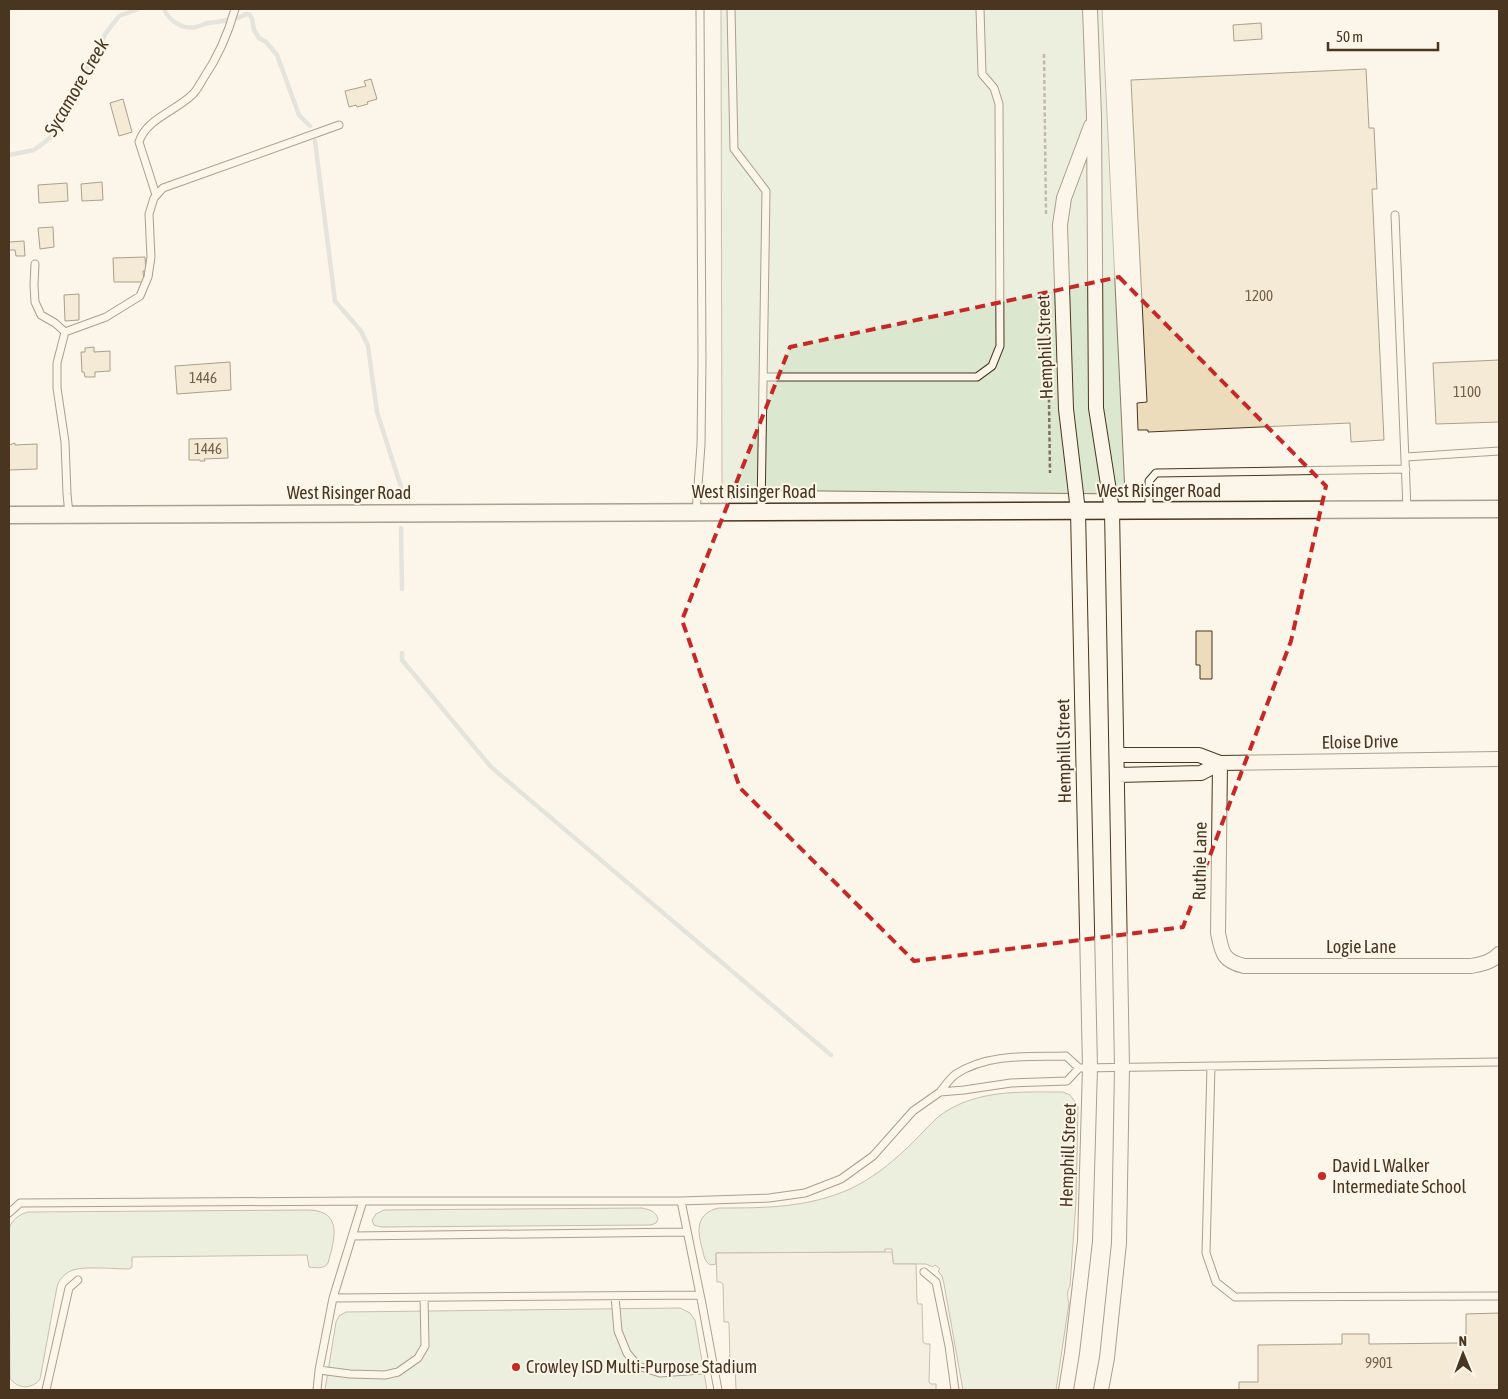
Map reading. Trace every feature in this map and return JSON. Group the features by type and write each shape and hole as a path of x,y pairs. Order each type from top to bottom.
{"street":[{"name":"Hemphill Street","path":"1090,9 1094,116 1096,408 1112,510 1122,1067 1119,1243 1107,1358 1101,1390"},
{"name":"Hemphill Street","path":"1066,1390 1085,1241 1078,511 1066,409 1060,225 1064,198 1094,116"},
{"name":"West Risinger Road","path":"9,515 1499,509"},
{"name":"Eloise Drive","path":"1117,755 1198,755 1220,763 1499,759"},
{"name":"Eloise Drive","path":"1117,775 1201,773 1220,763"},
{"name":"Ruthie Lane","path":"1220,763 1218,933 1221,949 1226,958"},
{"name":"Logie Lane","path":"1226,958 1234,964 1244,966 1471,966 1486,963 1498,956"}],"lane":[{"path":"156,195 139,142 142,134 150,124 194,94 211,67 229,30 234,9"},
{"path":"696,512 701,445 702,389 700,9"},
{"path":"731,9 734,149 766,191 762,512"},
{"path":"763,377 978,377 992,366 1000,346 999,104 994,88 982,74 980,9"},
{"path":"65,332 106,317 140,296 148,277 151,256 149,214 154,198 163,188 339,125"},
{"path":"1395,215 1407,510"},
{"path":"35,264 35,302 41,315 55,323 65,332"},
{"path":"65,332 58,363 57,388 65,442 69,514"},
{"path":"1406,456 1499,451"},
{"path":"1149,511 1149,481 1156,473 1406,469"},
{"path":"9,1213 20,1203 681,1201 769,1198 805,1192 841,1179 873,1156 914,1110 940,1092 954,1075 981,1061 1006,1058 1066,1056 1084,1068 1499,1062"},
{"path":"1211,1066 1206,1253 1216,1282 1222,1287 1235,1297 1499,1296"},
{"path":"940,1092 1011,1083 1067,1081 1084,1068"},
{"path":"317,1390 333,1298 363,1201"},
{"path":"681,1201 718,1390"},
{"path":"352,1236 687,1232"},
{"path":"924,1272 936,1282 949,1346 955,1390"},
{"path":"46,1390 69,1288 78,1280"},
{"path":"333,1298 700,1295"},
{"path":"616,1296 618,1332 627,1353 638,1366 660,1373 714,1369"},
{"path":"319,1370 350,1374 385,1375 398,1372 418,1358 425,1346 424,1297"}],"highlighted area":[{"path":"1119,277 1326,486 1291,641 1183,927 914,961 740,788 682,620 790,347"}],"green space":[{"path":"721,9 1102,9 1125,494 722,490"},
{"path":"1063,1092 1070,1095 1078,1106 1076,1201 1070,1286 1068,1290 1069,1303 1056,1390 963,1390 944,1284 942,1276 938,1271 940,1269 935,1265 933,1267 926,1264 894,1264 892,1249 885,1249 885,1252 716,1253 716,1264 711,1265 704,1256 699,1229 702,1218 711,1210 719,1208 786,1206 834,1195 858,1185 880,1171 906,1149 938,1117 967,1101 998,1094"},
{"path":"641,1208 654,1212 658,1219 656,1223 651,1225 381,1227 374,1225 372,1220 376,1214 384,1210"},
{"path":"309,1210 328,1216 332,1221 334,1229 328,1263 322,1267 309,1267 307,1255 132,1257 132,1267 129,1269 85,1268 70,1271 61,1279 57,1287 40,1379 37,1383 25,1387 13,1382 10,1378 9,1229 14,1220 21,1215 28,1212"},
{"name":"Crowley ISD Multi-Purpose Stadium","path":"680,1308 690,1313 695,1320 707,1390 325,1390 336,1322 339,1316 346,1312"}],"shaded area":[{"path":"892,1252 894,1264 916,1264 917,1301 918,1304 922,1304 923,1342 930,1344 929,1382 936,1384 936,1390 736,1390 735,1365 734,1362 730,1362 729,1324 724,1322 723,1284 717,1282 716,1253"}],"building":[{"path":"1261,23 1262,39 1234,41 1233,25"},
{"path":"1366,69 1369,128 1374,128 1377,189 1372,189 1384,440 1351,442 1350,423 1148,432 1148,430 1138,430 1137,403 1147,402 1131,80"},
{"path":"371,79 377,99 367,102 368,104 349,107 345,91 366,86 364,81"},
{"path":"123,99 132,132 119,136 110,103"},
{"path":"102,182 103,200 82,201 81,184"},
{"path":"67,183 68,201 39,203 38,185"},
{"path":"53,227 54,247 40,249 38,228"},
{"path":"24,241 25,256 16,256 15,250 9,250 9,242"},
{"path":"145,257 146,271 143,271 144,282 114,282 113,258"},
{"path":"79,294 79,320 65,321 64,295"},
{"path":"94,347 94,352 110,351 110,371 95,372 95,377 85,377 84,372 82,372 81,352 85,352 85,348"},
{"path":"1499,360 1499,422 1436,424 1433,363"},
{"path":"230,362 231,390 177,394 175,366"},
{"path":"227,438 228,458 204,459 205,461 189,460 189,439"},
{"path":"15,443 15,445 37,444 37,469 9,470 9,445"},
{"path":"1196,631 1212,631 1212,679 1200,679 1200,665 1196,665"},
{"path":"1499,1313 1499,1390 1239,1390 1239,1382 1258,1382 1258,1345 1342,1344 1342,1334 1369,1334 1369,1344 1459,1343 1459,1340 1466,1340 1466,1314"}],"waterway":[{"name":"Sycamore Creek","path":"9,155 34,150 50,138 106,33 119,16 138,9"},
{"path":"164,9 177,24 191,28 227,20"},
{"path":"238,18 246,14 250,15 254,30 259,38 266,42 277,55 299,115 310,126"},
{"path":"315,141 335,301 361,331 368,346 377,412 401,487 400,494"},
{"path":"401,528 402,589"},
{"path":"402,653 402,660 491,767 831,1055"}],"place":[{"name":"David L Walker Intermediate School","path":"1322,1176"},
{"name":"Crowley ISD Multi-Purpose Stadium","path":"516,1367"}]}
